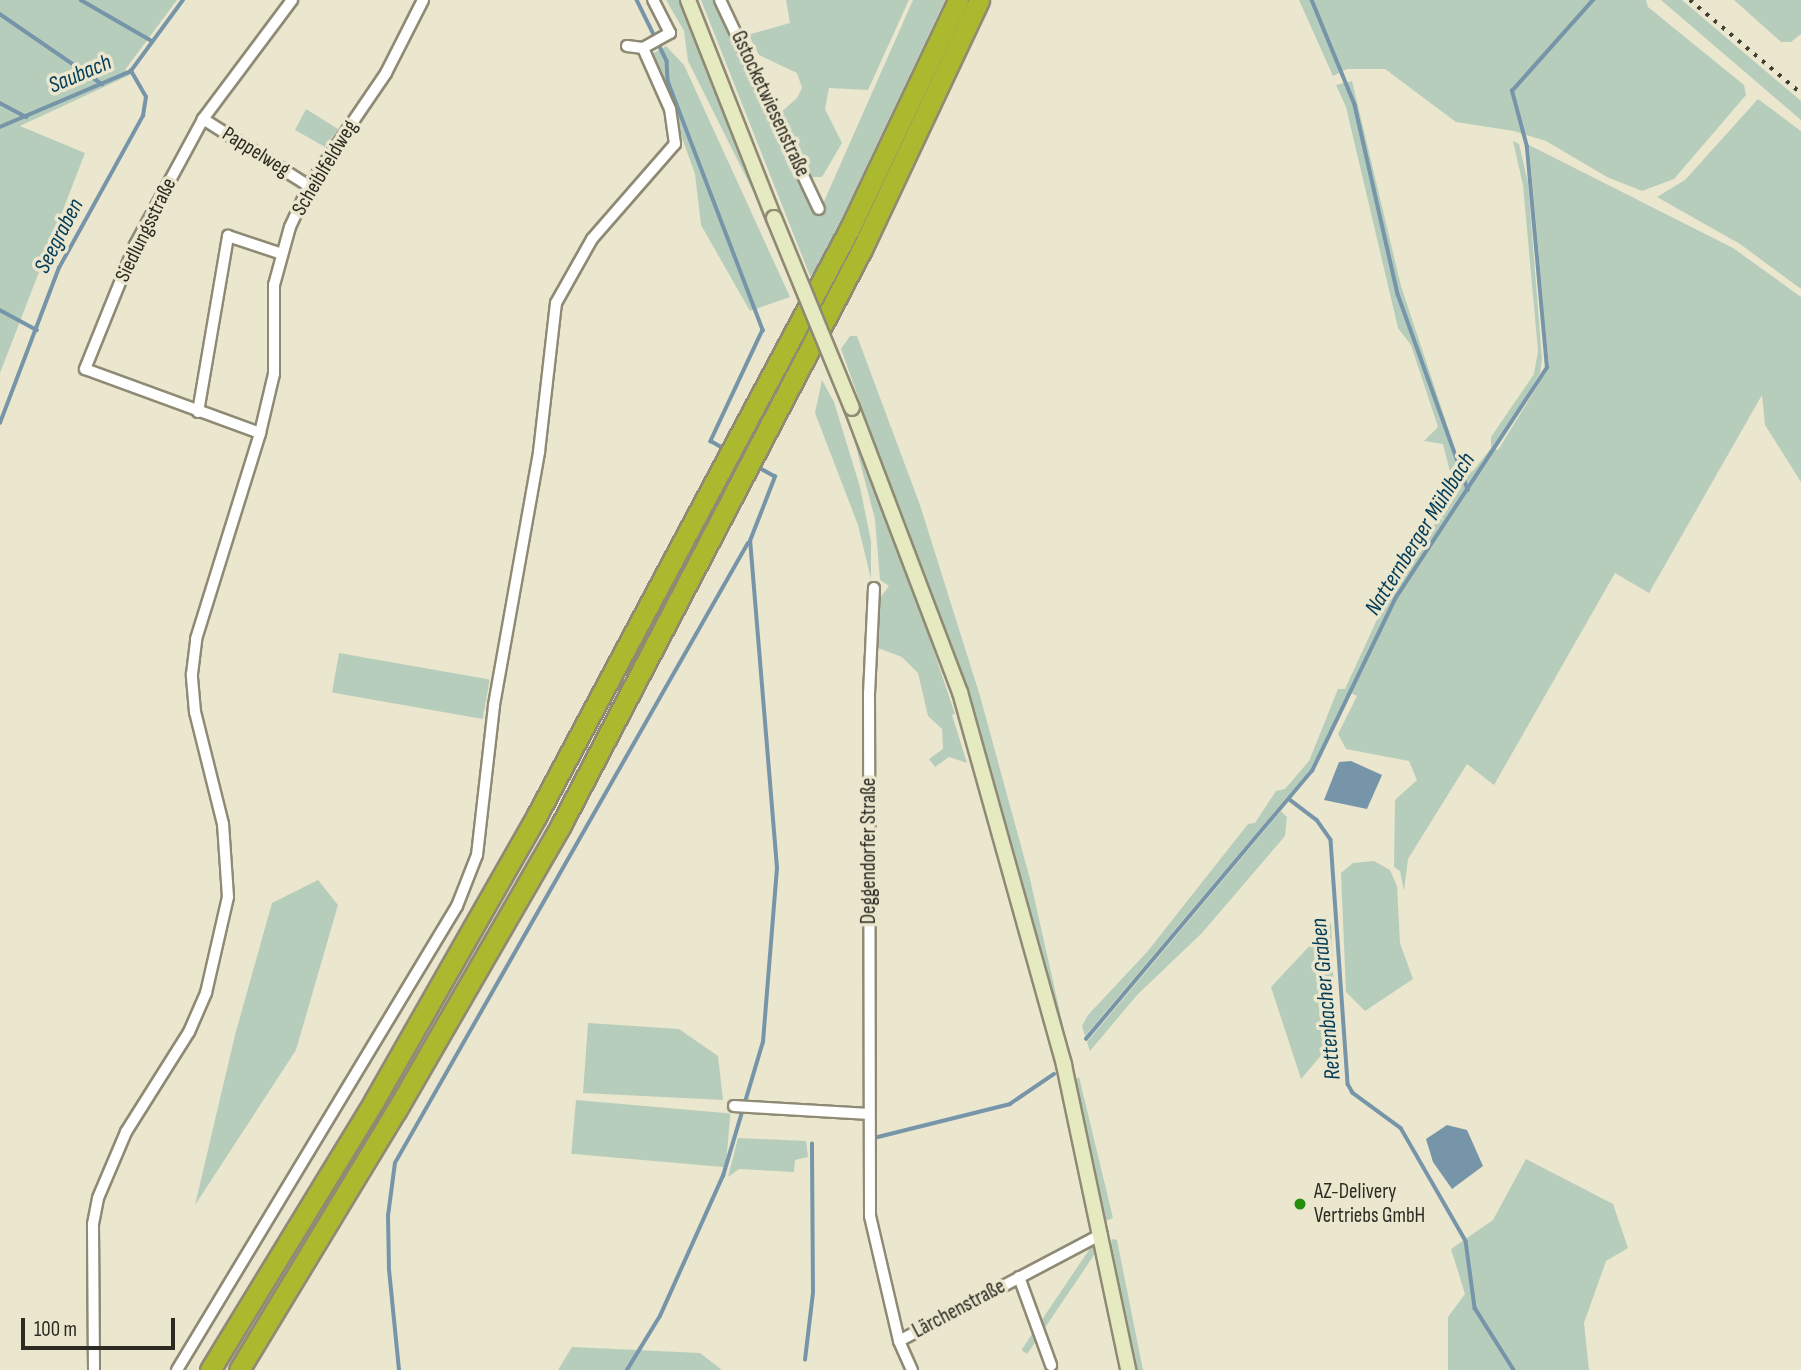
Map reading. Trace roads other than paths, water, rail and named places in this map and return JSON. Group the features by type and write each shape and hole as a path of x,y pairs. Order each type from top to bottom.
{"highway":[{"path":"210,1370 388,1078 537,816 852,226 958,0"},
{"path":"239,1370 396,1111 561,825 748,473 862,249 979,0"}],"main road":[{"path":"688,0 852,408 960,692 1064,1065 1102,1234 1128,1370"}],"street":[{"name":"Siedlungsstraße","path":"260,433 85,369 135,245 203,118 292,0"},
{"name":"Scheiblfeldweg","path":"94,1370 93,1224 98,1198 126,1132 189,1032 206,993 223,929 227,859 195,712 192,674 205,605 260,433 274,374 274,285 282,254 309,186 386,73 423,0"},
{"path":"627,46 652,43 670,33 653,0"},
{"name":"Gstocketwiesenstraße","path":"720,0 819,209"},
{"path":"177,1370 457,906 477,855 494,705 539,452 556,303 593,239 675,144 670,109 652,43"},
{"name":"Pappelweg","path":"203,118 309,186"},
{"path":"198,412 228,236 282,254"},
{"name":"Deggendorfer Straße","path":"874,588 869,693 870,1216 899,1341 912,1370"},
{"path":"741,1106 869,1114"},
{"name":"Lärchenstraße","path":"899,1341 1102,1234"},
{"name":"Lärchenstraße","path":"1018,1278 1051,1365"}],"water":[{"path":"1351,761 1382,775 1367,809 1324,800 1339,762"},
{"path":"1447,1125 1467,1130 1483,1166 1452,1189 1433,1162 1426,1139"}],"waterway":[{"path":"81,0 152,41"},
{"name":"Saubach","path":"0,127 131,71 183,0"},
{"path":"637,0 667,61 668,81 763,330 711,441 725,449"},
{"path":"1312,0 1355,105 1398,294 1468,490"},
{"name":"Natternberger Mühlbach","path":"1086,1039 1312,771 1395,599 1547,368 1527,147 1512,91 1593,0"},
{"path":"0,14 102,84"},
{"name":"Seegraben","path":"0,423 59,268 143,116 146,97 131,71"},
{"path":"0,103 26,117"},
{"path":"0,310 37,330"},
{"path":"627,1370 660,1316 723,1176 763,1042 777,868 750,541 775,477 755,466"},
{"path":"399,1370 389,1269 388,1216 395,1163 748,543"},
{"name":"Rettenbacher Graben","path":"1289,799 1317,820 1331,840 1348,1084 1353,1093 1401,1128 1466,1241 1475,1308 1514,1370"},
{"name":"Natternberger Mühlbach","path":"878,1137 1010,1104 1054,1074"},
{"name":"Natternberger Mühlbach","path":"805,1360 813,1293 812,1144"}],"railway":[{"path":"1690,0 1801,93"}],"place":[{"name":"AZ-Delivery Vertriebs GmbH","path":"1300,1204"}]}
